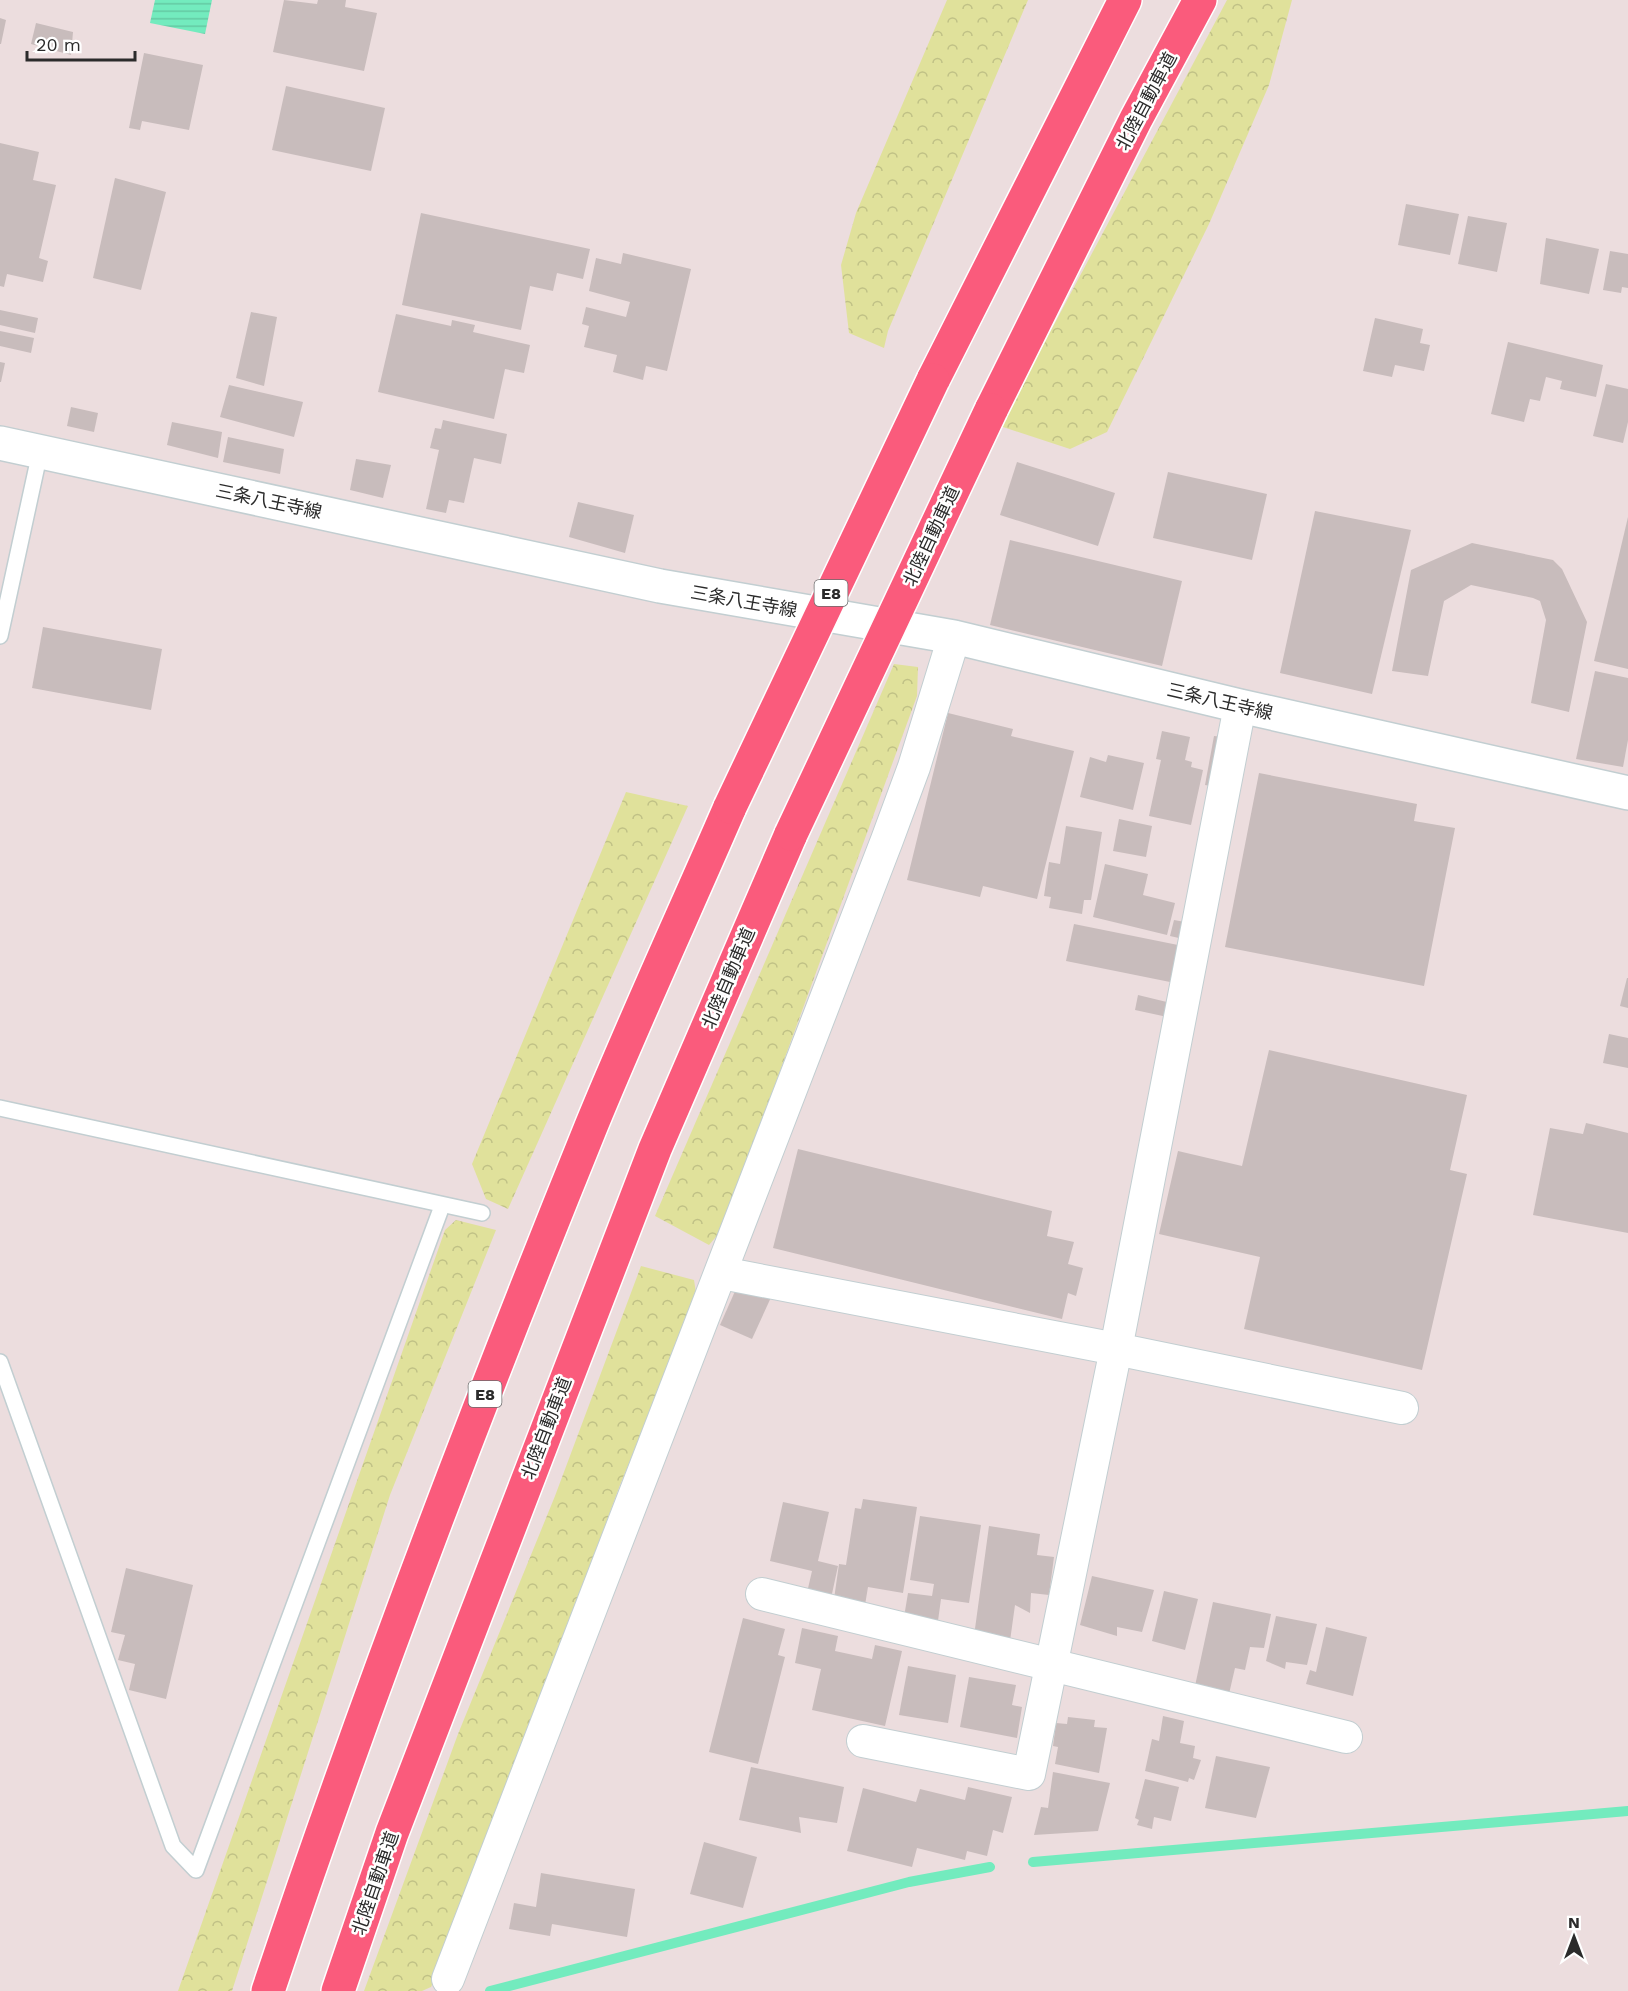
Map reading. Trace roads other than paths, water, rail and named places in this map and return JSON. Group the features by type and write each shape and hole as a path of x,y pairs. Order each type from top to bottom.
{"highway":[{"name":"E8","path":"268,1991 330,1804 472,1426 593,1121 730,807 933,380 1125,0"},
{"name":"北陸自動車道","path":"338,1991 392,1833 655,1149 791,834 991,410 1136,119 1200,0"}],"main road":[{"name":"三条八王寺線","path":"0,443 660,586 954,637 1240,706 1628,793"}],"street":[{"path":"448,1979 722,1273 910,777 954,637"},
{"path":"863,1742 1029,1774 1116,1349 1240,706"},
{"path":"722,1273 1116,1349 1402,1408"},
{"path":"762,1594 1346,1737"}],"lane":[{"path":"0,636 40,452"},
{"path":"0,1108 482,1213"},
{"path":"0,1362 172,1846 196,1870 442,1206"}],"waterway":[{"path":"1033,1862 1628,1811"},
{"path":"490,1991 909,1882 990,1867"}]}
